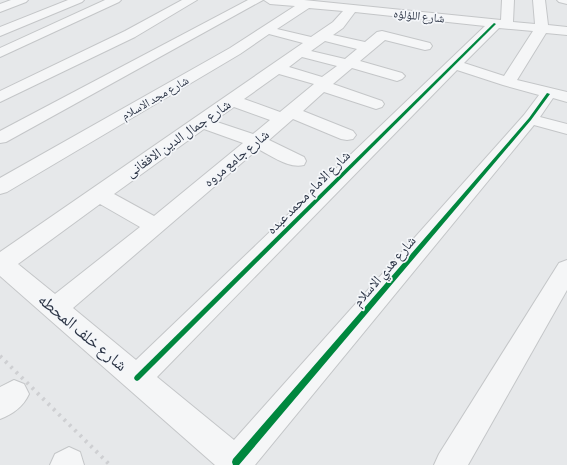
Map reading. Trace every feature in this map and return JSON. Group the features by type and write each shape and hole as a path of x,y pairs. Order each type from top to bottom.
{"street":[{"path":"0,8 22,0"},
{"path":"0,32 78,0"},
{"path":"0,53 115,0"},
{"path":"0,97 130,34 191,0"},
{"path":"0,138 257,0"},
{"name":"شارع اللؤلؤه","path":"270,0 351,8 374,29 426,12 465,20 567,32"},
{"path":"501,24 508,0"},
{"path":"508,82 542,28 539,0"},
{"name":"شارع مجد الاسلام","path":"0,187 235,51 312,3"},
{"name":"شارع جمال الدين الافغانى","path":"1,262 311,43 345,26 351,8"},
{"path":"404,41 426,12"},
{"path":"0,16 22,23"},
{"path":"453,33 465,20"},
{"name":"شارع الامام محمد عبده","path":"137,378 454,64 501,24"},
{"path":"311,43 374,29 404,41 425,46"},
{"name":"شارع جامع مروه","path":"55,308 156,226 348,63 374,29"},
{"path":"267,30 311,43 348,63 397,76"},
{"path":"130,34 170,46"},
{"path":"188,38 235,51"},
{"path":"454,64 508,82 558,95"},
{"path":"277,68 376,104"},
{"name":"شارع هدي الاسلام","path":"238,463 530,119 558,95"},
{"path":"231,100 287,115 347,135"},
{"path":"530,119 567,129"},
{"path":"201,122 256,141 297,161"},
{"path":"98,194 156,226"},
{"name":"شارع خلف المحطه","path":"1,262 238,463"},
{"path":"450,465 567,269"}],"railway":[{"path":"0,356 110,465"}],"cycle path":[{"path":"137,378 495,24"},
{"path":"236,462 530,119 548,94"}]}
